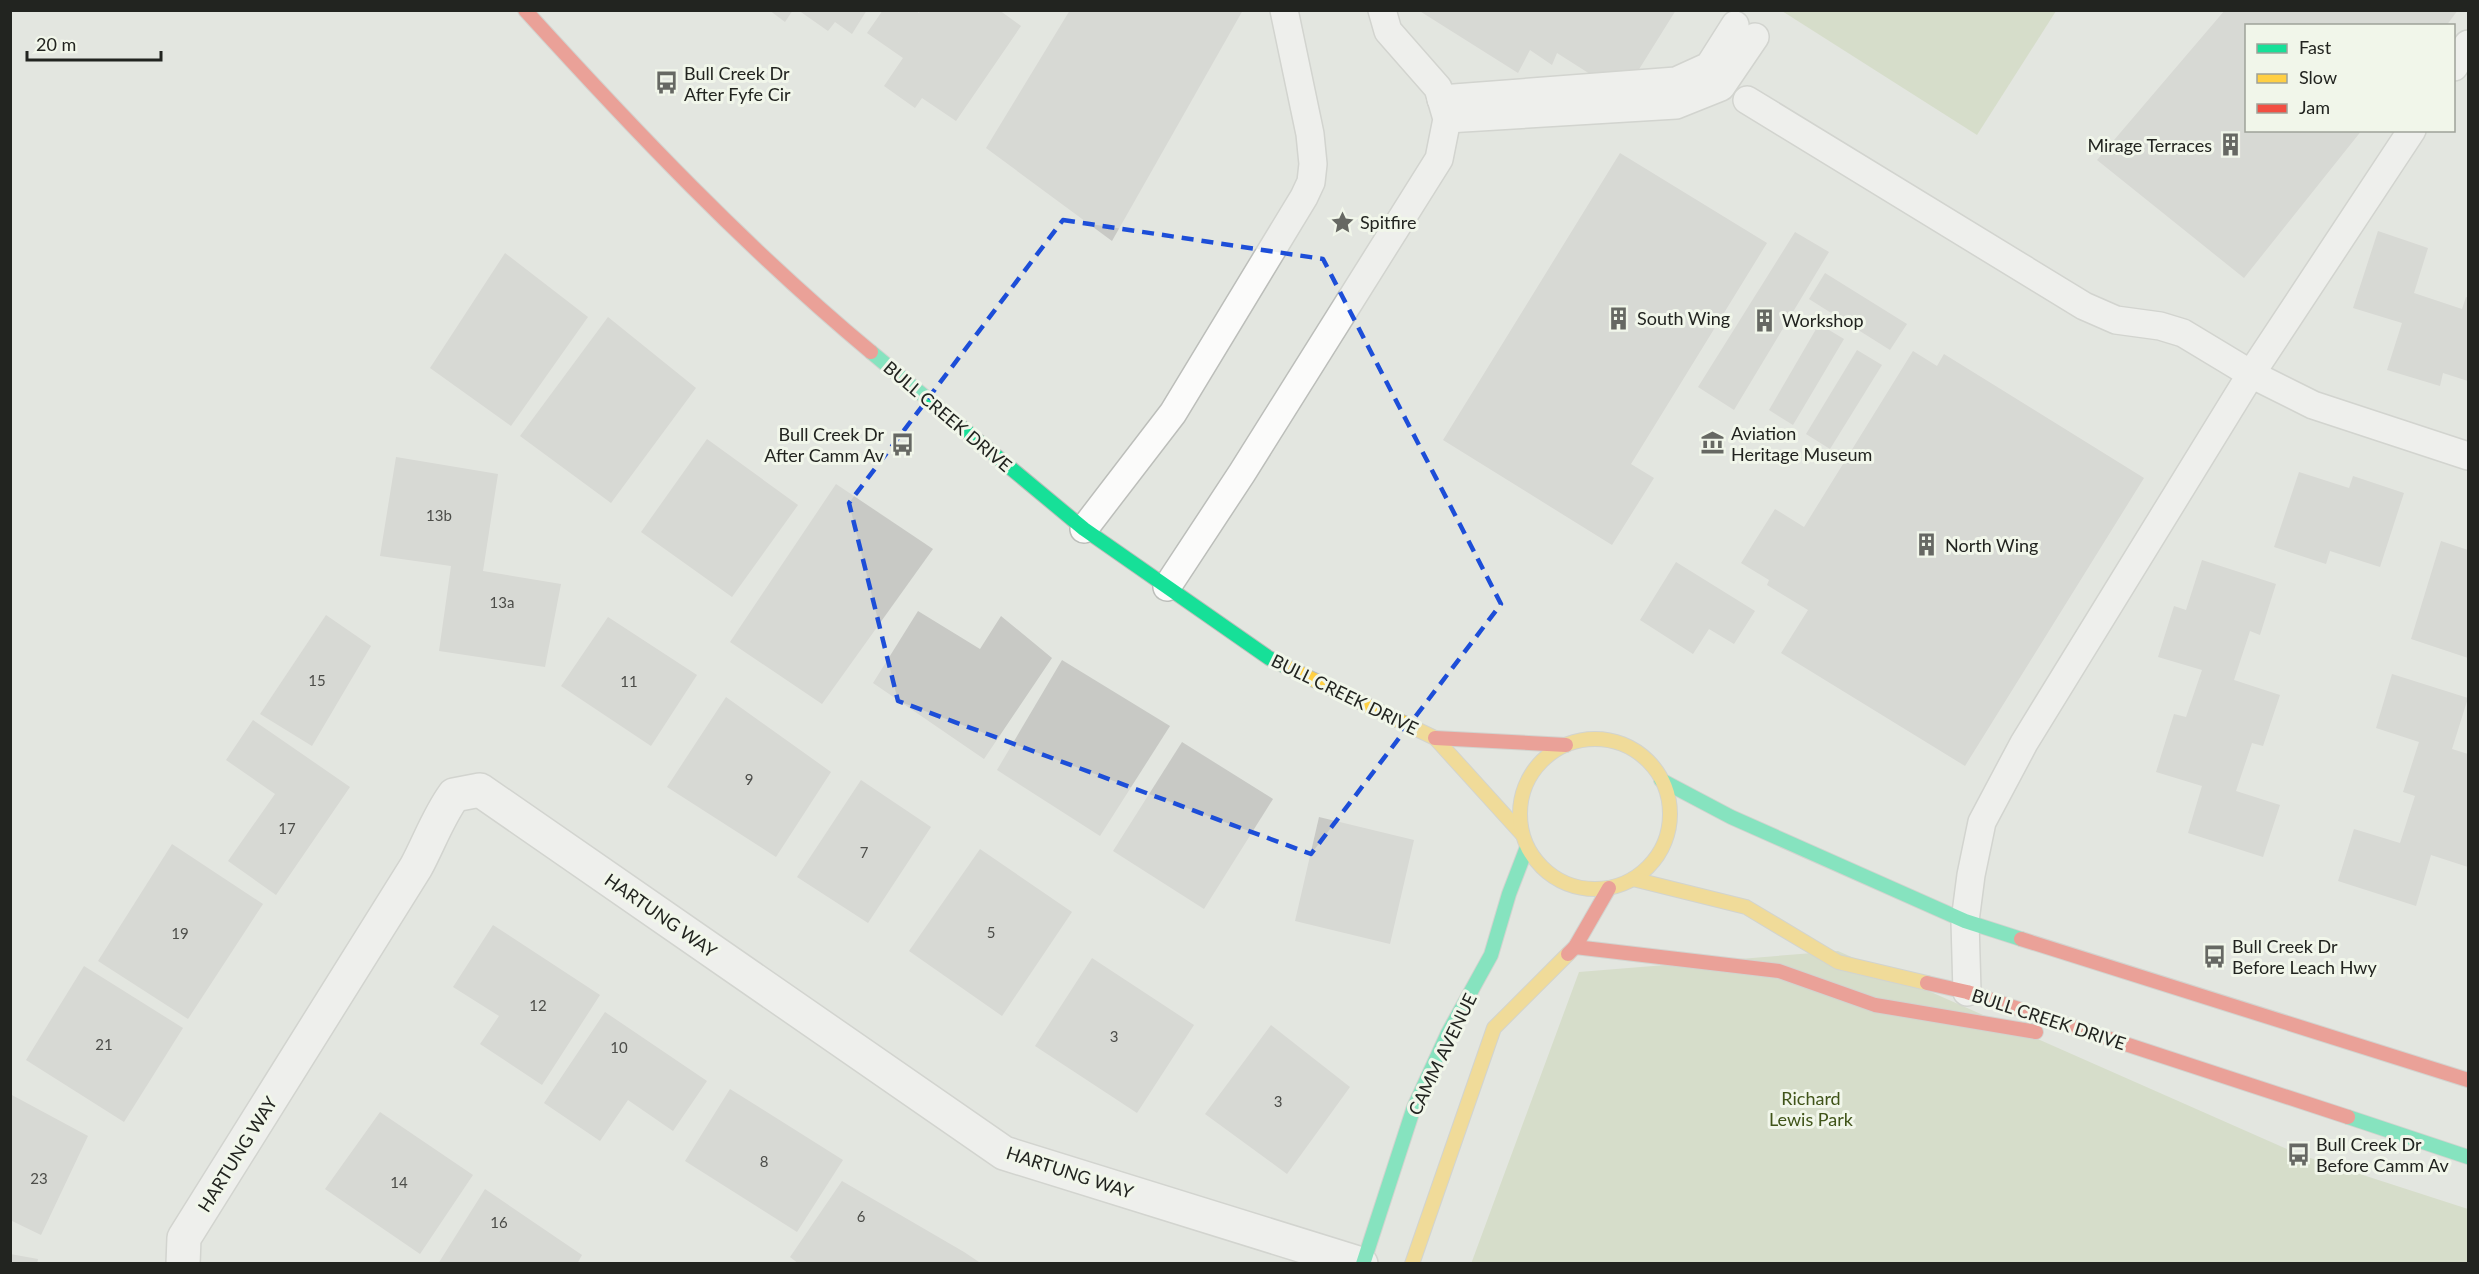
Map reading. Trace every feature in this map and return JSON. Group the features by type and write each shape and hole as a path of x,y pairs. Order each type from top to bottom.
{"main road":[{"name":"BULL CREEK DRIVE","path":"525,10 612,106 714,209 821,310 1084,529 1167,587 1269,658 1435,738 1525,840 1541,867 1561,881 1584,888 1609,888 1633,879 1650,864 1663,845 1669,824 1668,801 1661,780 1648,761 1631,748 1610,740 1587,739 1566,744 1435,738"},
{"name":"BULL CREEK DRIVE","path":"1525,840 1519,812 1523,791 1533,772 1547,756 1566,744"},
{"name":"BULL CREEK DRIVE","path":"1661,780 1731,817 1965,921 2469,1080"},
{"name":"CAMM AVENUE","path":"1362,1263 1414,1107 1448,1033 1491,955 1525,840"},
{"name":"BULL CREEK DRIVE","path":"1633,879 1746,907 1838,962 1967,992 2469,1157"},
{"name":"CAMM AVENUE","path":"1412,1263 1494,1028 1575,947 1609,888"},
{"path":"1575,947 1779,971 1875,1005 2145,1050"}],"street":[{"name":"HARTUNG WAY","path":"183,1263 184,1238 417,867 434,834 440,814 454,795 480,790 1004,1153 1362,1263"}],"lane":[{"path":"1084,529 1173,413 1311,182 1313,164 1310,134 1284,10"},
{"path":"1167,587 1242,473 1439,159 1444,109 1438,88 1388,31 1382,10"},
{"path":"1444,109 1676,81 1709,66 1745,31"},
{"path":"2455,65 2469,44"},
{"path":"1747,100 2084,306 2116,320 2160,326 2183,333 2251,374 2313,405 2469,456"},
{"path":"1967,992 1965,921 1971,874 1983,822 2024,743 2251,374 2411,132"}],"highlighted area":[{"path":"1063,220 1323,259 1501,604 1311,854 898,701 849,503"}],"green space":[{"path":"1782,11 2056,11 1977,135"},
{"name":"Richard Lewis Park","path":"1838,951 2298,1154 2468,1209 2468,1263 1471,1264 1579,972"}],"building":[{"path":"769,10 793,10 785,22"},
{"path":"798,10 867,10 852,34 835,22 828,31"},
{"path":"883,10 916,10 919,13 920,10 999,10 1021,26 956,121 922,98 915,108 884,86 903,58 867,33"},
{"path":"1070,10 1243,10 1112,241 986,148"},
{"path":"1418,10 1676,10 1623,95 1557,53 1552,65 1530,50 1518,73"},
{"name":"Mirage Terraces","path":"2225,10 2458,10 2448,24 2245,24 2245,132 2360,132 2244,278 2097,160"},
{"name":"South Wing","path":"1620,153 1767,243 1631,464 1654,478 1612,545 1443,440"},
{"path":"2378,231 2428,248 2414,293 2462,309 2466,297 2468,298 2468,381 2443,373 2440,386 2387,370 2402,323 2353,308"},
{"name":"Workshop","path":"1795,232 1829,252 1734,410 1698,387"},
{"path":"505,253 588,317 511,426 430,368"},
{"path":"1825,273 1907,324 1890,350 1809,299"},
{"path":"608,317 696,388 611,503 520,436"},
{"path":"1819,324 1844,339 1793,425 1769,410"},
{"path":"1857,350 1882,365 1830,449 1806,434"},
{"name":"North Wing","path":"1913,351 1937,366 1944,354 2144,478 1965,766 1781,653 1808,610 1767,585 1769,580 1741,563 1775,509 1804,527"},
{"path":"707,439 798,505 732,597 641,532"},
{"path":"396,457 498,474 483,571 561,584 545,667 439,651 451,566 380,556"},
{"path":"2299,472 2349,488 2353,476 2404,493 2380,567 2330,551 2326,564 2274,547"},
{"path":"836,484 933,549 822,704 730,642"},
{"path":"2441,541 2468,550 2468,658 2411,639"},
{"path":"2202,560 2276,584 2260,635 2250,631 2234,680 2280,695 2263,746 2252,743 2236,791 2280,805 2263,857 2188,833 2202,786 2156,772 2174,714 2186,717 2202,670 2158,657 2174,606 2186,610"},
{"path":"1676,562 1755,611 1734,644 1709,629 1693,654 1640,620"},
{"path":"918,611 980,649 1001,616 1052,658 984,759 873,683"},
{"path":"326,615 371,646 312,746 260,714"},
{"path":"608,617 697,675 651,746 561,686"},
{"path":"1062,660 1170,726 1100,836 997,770"},
{"path":"2392,674 2468,698 2452,749 2468,754 2468,867 2431,855 2416,906 2338,881 2354,829 2400,843 2415,796 2403,792 2419,742 2376,728"},
{"path":"726,697 831,772 776,857 667,787"},
{"path":"253,720 350,787 276,895 228,861 275,794 226,760"},
{"path":"1182,742 1273,799 1204,909 1113,851"},
{"path":"861,780 931,827 868,923 797,877"},
{"path":"1319,817 1414,840 1390,944 1295,921"},
{"path":"172,844 263,904 188,1019 98,961"},
{"path":"980,849 1072,912 1002,1016 909,951"},
{"path":"493,925 600,995 542,1085 480,1044 499,1016 453,987"},
{"path":"1092,958 1194,1025 1137,1113 1035,1046"},
{"path":"84,966 183,1028 124,1122 26,1060"},
{"path":"605,1012 707,1081 673,1131 628,1100 600,1141 544,1103"},
{"path":"1271,1025 1350,1087 1287,1174 1205,1114"},
{"path":"730,1089 843,1160 797,1232 685,1161"},
{"path":"10,1094 88,1136 41,1235 10,1220"},
{"path":"380,1112 473,1175 420,1254 325,1189"},
{"path":"842,1181 982,1264 799,1264 790,1257"},
{"path":"485,1189 582,1255 577,1264 438,1264"},
{"path":"10,1254 38,1259 37,1264 10,1264"}],"traffic: fast":[{"path":"871,352 1084,529 1269,658 1287,667"},
{"path":"1661,780 1731,817 1965,921 2021,939"},
{"path":"1363,1264 1414,1107 1448,1033 1491,955 1509,894 1527,847"},
{"path":"2348,1117 2468,1157"}],"traffic: slow":[{"path":"1287,667 1435,738 1522,834"},
{"path":"1595,739 1624,745 1648,761 1664,785 1670,814 1664,843 1648,867 1624,883 1595,889 1566,883 1542,867 1526,843 1520,814 1526,785 1542,761 1566,745 1595,739"},
{"path":"1633,879 1746,907 1838,962 1927,983"},
{"path":"1412,1264 1494,1028 1568,954"}],"traffic: jam":[{"path":"525,10 607,99 735,230 871,352"},
{"path":"1435,738 1566,745"},
{"path":"1568,954 1575,947 1609,888"},
{"path":"2021,939 2468,1080"},
{"path":"1575,947 1779,971 1875,1005 2036,1032"},
{"path":"1927,983 1967,992 2348,1117"}],"place":[{"name":"Bull Creek Dr After Fyfe Cir","path":"666,83"},
{"name":"Mirage Terraces","path":"2230,145"},
{"name":"Spitfire","path":"1342,222"},
{"name":"South Wing","path":"1619,318"},
{"name":"Workshop","path":"1764,320"},
{"name":"Aviation Heritage Museum","path":"1713,443"},
{"name":"Bull Creek Dr After Camm Av","path":"902,444"},
{"name":"North Wing","path":"1927,545"},
{"name":"Bull Creek Dr Before Leach Hwy","path":"2214,956"},
{"name":"Bull Creek Dr Before Camm Av","path":"2298,1154"}]}
